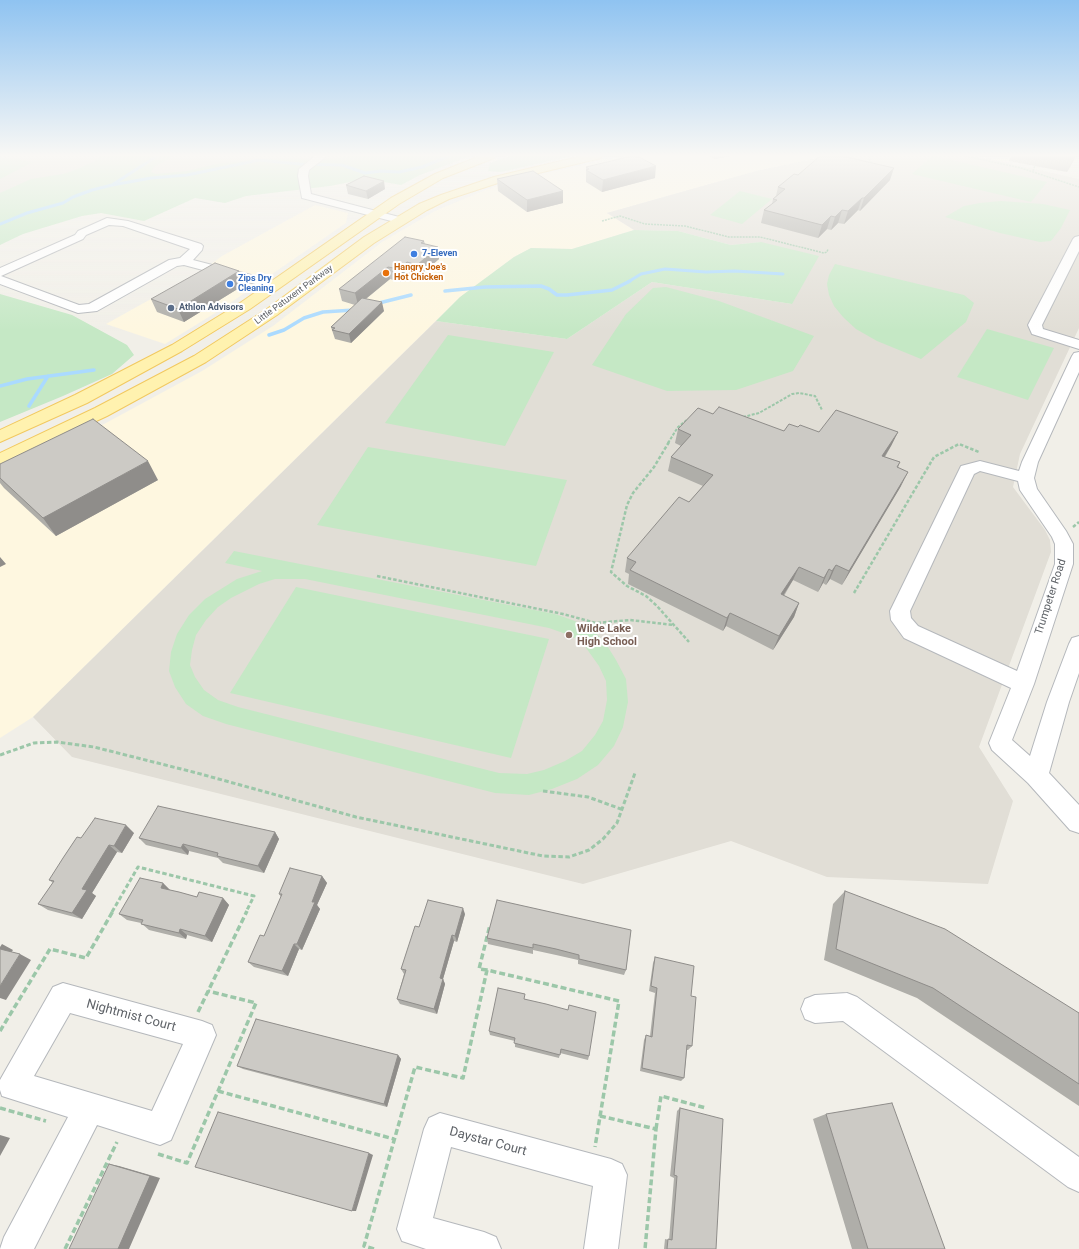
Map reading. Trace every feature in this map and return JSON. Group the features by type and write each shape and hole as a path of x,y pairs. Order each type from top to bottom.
{"main road":[{"name":"Little Patuxent Parkway","path":"0,437 81,399 171,352 210,329 274,286 375,214"},
{"name":"Little Patuxent Parkway","path":"0,460 101,412 200,359 266,316 369,240 410,214"}],"street":[{"path":"376,214 399,220"},
{"path":"0,274 79,237 82,233 107,221 124,223 197,246 196,250 184,261"},
{"path":"1079,239 1035,325 1038,331 1042,333 1079,345"},
{"path":"0,280 78,309 92,308 173,263 184,261 274,286"},
{"path":"1023,684 911,632 901,620 900,611 967,470 980,466 1026,478 1030,462 1079,356"},
{"name":"Trumpeter Road","path":"1026,478 1029,490 1060,535 1064,544 1064,564 1023,684 1000,743 1036,776 1079,822"},
{"path":"1036,776 1058,702 1079,644"},
{"name":"Nightmist Court","path":"63,997 202,1035 160,1129 89,1108 13,1085 63,997"},
{"path":"816,1009 847,1007 1079,1176"},
{"path":"16,1249 89,1108"},
{"name":"Daystar Court","path":"484,1249 414,1229 440,1129 611,1175 601,1249"}],"path":[{"path":"602,221 620,216 645,224 682,226 729,237 760,236 824,253 828,250"},
{"path":"742,418 760,413 792,394 799,393 815,396 822,410"},
{"path":"688,418 678,427 654,467 632,493 627,505 611,572 627,586 646,596 690,642"},
{"path":"854,593 934,457 959,444 984,454"},
{"path":"377,576 563,614 596,623 630,620 674,625"},
{"path":"0,755 34,743 57,742 94,747 204,775 356,817 543,856 569,857 589,850 604,839 617,822 634,774"},
{"path":"543,792 588,797 621,810"},
{"path":"0,1030 2,1024 50,949 86,958 138,867 254,896 188,1031"},
{"path":"490,925 479,969 619,1001 592,1170"},
{"path":"374,1249 364,1246 415,1067 463,1078 488,970"},
{"path":"218,1091 394,1139"},
{"path":"645,1249 656,1129 661,1096 706,1108"},
{"path":"600,1116 656,1129"},
{"path":"65,1249 117,1142"}],"shaded area":[{"path":"0,214 55,214 0,222"},
{"path":"298,214 348,214 346,223 220,310 165,344 106,324 203,270 222,256"},
{"path":"429,214 609,214 634,230 572,249 531,248 514,257 460,297 33,717 0,738 0,472 93,430 202,371 273,326 382,242"},
{"name":"Wilde Lake High School","path":"609,214 1079,214 1079,328 1020,454 1013,487 1045,530 1050,540 1051,552 979,747 1013,801 988,884 827,877 731,841 583,884 72,757 33,717 436,321 567,339 652,282 792,304 761,242 731,245 678,231 634,230"}],"green space":[{"path":"0,214 93,214 82,216 23,234 0,245"},
{"path":"108,214 159,214 144,221"},
{"path":"711,214 754,214 742,224"},
{"path":"950,214 1068,214 1061,228 1051,241 1040,242 1000,233 945,217"},
{"path":"634,230 678,231 731,245 761,242 819,256 792,304 652,282 567,339 436,321 460,297 514,257 531,248 572,249"},
{"path":"835,264 964,295 974,303 966,322 921,359 877,341 856,329 843,317 834,306 829,295 827,284 829,275"},
{"path":"666,287 719,301 814,336 793,371 736,390 667,391 592,365 626,314 653,288"},
{"path":"0,294 72,315 127,345 134,355 112,374 0,422"},
{"path":"987,329 1054,348 1028,400 957,377"},
{"path":"448,335 554,352 505,446 385,423"},
{"path":"368,447 567,480 536,566 317,525"},
{"path":"234,551 555,614 575,621 594,631 606,644 626,679 628,702 623,727 614,746 598,765 577,779 552,789 529,795 495,793 226,724 203,716 186,704 175,687 169,671 171,652 177,634 189,615 205,599 237,579 262,571 225,563","holes":["275,579 305,579 549,628 581,641 599,666 606,681 607,700 603,721 595,735 582,751 565,761 544,770 527,774 499,773 238,707 218,700 204,690 195,677 190,665 196,635 206,620 218,607 231,598 259,584"]},
{"path":"296,587 549,639 511,758 230,693"}],"building":[{"path":"781,214 838,214 835,217 831,216 822,225"},
{"path":"405,237 424,241 421,243 438,247 417,265 407,262 399,269 388,267 355,293 339,289"},
{"path":"215,263 239,271 178,309 151,299"},
{"path":"362,298 382,302 349,334 332,330 335,328 331,327"},
{"path":"719,407 784,431 789,424 798,427 800,425 819,432 836,410 898,432 882,456 900,462 897,467 908,472 849,571 836,565 832,571 829,569 824,578 799,567 781,594 799,603 779,636 730,613 727,618 630,570 636,562 627,558 679,497 689,502 713,475 671,457 691,435 678,429 698,408 713,414"},
{"path":"93,419 148,461 43,518 0,478 0,464"},
{"path":"158,806 275,832 258,866 217,856 218,853 183,844 181,848 139,838"},
{"path":"95,818 126,825 114,846 109,845 82,889 87,890 72,913 38,904 54,881 49,880 63,858 77,837 81,838"},
{"path":"290,868 322,876 312,902 315,902 297,944 294,944 282,971 248,962 260,935 264,936 282,894 279,894"},
{"path":"140,878 163,883 161,888 197,897 199,892 223,898 205,936 180,929 179,933 141,924 143,920 119,914"},
{"path":"845,891 945,929 1079,1013 1079,1084 933,988 836,949"},
{"path":"428,900 463,908 455,936 452,935 440,978 443,979 434,1009 397,999 406,970 401,969 415,926 419,927"},
{"path":"497,900 631,930 626,970 579,959 579,955 556,949 533,944 533,948 487,938"},
{"path":"0,949 20,954 0,986"},
{"path":"655,957 694,966 691,996 696,997 692,1046 687,1045 684,1078 642,1068 646,1035 652,1037 657,988 651,986"},
{"path":"498,988 525,994 524,999 568,1010 569,1005 596,1012 589,1056 561,1049 560,1055 514,1043 515,1038 489,1031"},
{"path":"256,1019 398,1055 384,1104 237,1066"},
{"path":"892,1103 945,1249 868,1249 826,1114"},
{"path":"680,1108 723,1119 716,1249 667,1249 668,1239 672,1240 677,1176 674,1175"},
{"path":"218,1112 369,1153 352,1211 195,1167"},
{"path":"109,1164 150,1176 118,1249 69,1249"}],"waterway":[{"path":"0,224 24,214"},
{"path":"628,282 641,274 665,269 706,272 735,271 783,274"},
{"path":"445,291 485,287 541,286 549,289 557,295 567,295 612,290 628,282"},
{"path":"375,304 411,295"},
{"path":"269,335 284,330 304,318 323,312 354,310"},
{"path":"48,376 94,370"},
{"path":"0,386 27,379 48,376"},
{"path":"29,406 48,376"}],"place":[{"name":"7-Eleven","path":"414,254"},
{"name":"Hangry Joe's Hot Chicken","path":"386,273"},
{"name":"Zips Dry Cleaning","path":"230,284"},
{"name":"Athlon Advisors","path":"171,308"},
{"name":"Wilde Lake High School","path":"569,635"}]}
